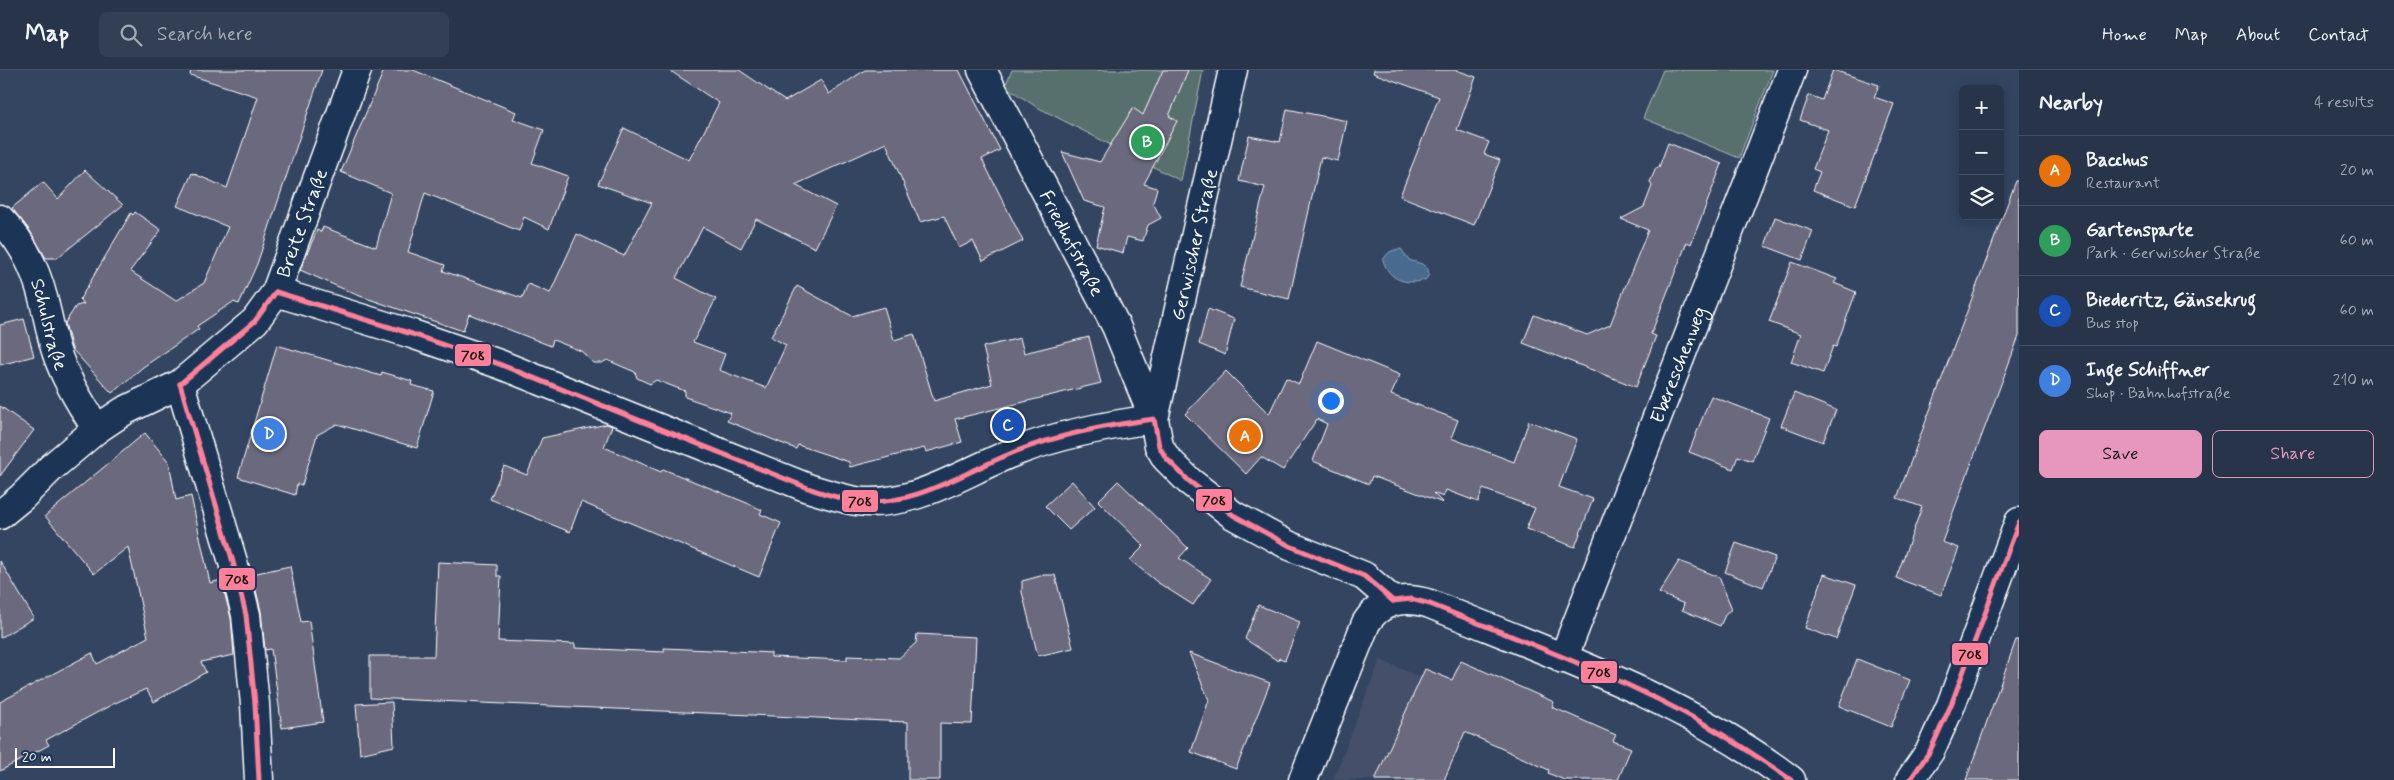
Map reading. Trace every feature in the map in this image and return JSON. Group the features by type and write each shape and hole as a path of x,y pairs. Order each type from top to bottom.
{"street":[{"name":"Breite Straße","path":"0,515 97,429 124,411 180,384 255,321 276,292 357,70"},
{"name":"Friedhofstraße","path":"982,70 1116,326 1154,419 1160,446 1166,458 1189,481 1233,515 1290,546 1364,576 1393,601"},
{"name":"Gerwischer Straße","path":"1154,419 1233,70"},
{"name":"Ebereschenweg","path":"1563,659 1792,70"},
{"name":"Schulstraße","path":"0,219 22,244 33,265 42,289 55,351 75,394 97,429"},
{"path":"276,292 412,334 499,364 808,488 857,501 903,498 930,489 1017,450 1079,432 1154,419"},
{"path":"180,384 246,615 255,704 259,780"},
{"path":"1910,780 1930,751 1951,705 2019,522"},
{"path":"1303,780 1366,623 1377,609 1393,601 1411,599 1430,604 1646,695 1746,750 1791,780"}],"shaded area":[{"path":"1401,249 1409,260 1422,264 1428,269 1429,275 1425,280 1412,282 1400,280 1390,273 1383,260 1390,252"},
{"path":"1380,660 1448,689 1407,780 1333,780"}],"green space":[{"path":"1012,70 1203,70 1181,181 1035,106 1005,86"},
{"path":"1663,70 1773,70 1739,158 1643,118"}],"building":[{"path":"191,70 322,70 257,264 239,304 233,302 197,326 199,329 143,367 112,393 72,349 65,323 76,306 84,304 80,299 131,213 133,215 135,212 161,230 130,271 176,301 204,283 228,227 177,206 192,173 227,188 258,97 190,75"},
{"path":"384,70 413,70 516,112 513,119 544,130 532,163 568,176 549,229 524,217 519,231 425,193 408,252 445,265 443,271 522,298 528,284 550,293 577,234 624,256 652,203 598,184 624,128 689,160 719,103 669,70 739,70 785,101 821,80 829,94 865,70 959,70 1000,150 982,159 1023,241 983,261 973,241 959,248 944,216 920,222 886,143 795,185 836,206 815,248 756,219 741,248 703,227 676,278 716,299 693,342 725,354 719,370 766,388 786,345 771,337 797,286 852,316 884,307 894,340 914,334 934,401 992,384 983,347 1020,338 1024,353 1089,337 1101,383 955,419 962,442 926,452 924,448 850,467 849,462 798,445 796,449 727,421 731,413 685,397 685,391 656,380 650,384 637,378 635,372 607,360 602,363 594,363 581,351 553,340 551,346 469,314 463,331 357,295 300,270 317,230 321,232 323,227 376,247 391,193 341,172"},
{"path":"1163,70 1188,70 1169,116 1177,121 1144,184 1157,188 1153,203 1161,218 1148,225 1143,241 1127,237 1123,253 1096,245 1105,207 1084,201 1062,152 1100,162 1133,108 1143,115"},
{"path":"1374,70 1456,70 1476,77 1457,130 1489,142 1484,154 1500,160 1474,225 1400,196 1439,97 1373,73"},
{"path":"1833,70 1879,85 1874,97 1894,104 1855,206 1813,190 1820,172 1813,169 1828,130 1800,120 1809,95 1822,100"},
{"path":"1287,109 1347,121 1338,161 1321,157 1289,299 1240,287 1265,187 1239,181 1249,136 1280,142"},
{"path":"1668,143 1722,164 1691,244 1687,242 1651,334 1656,336 1636,387 1523,343 1534,315 1587,335 1610,325 1648,230 1621,219 1644,207 1652,186 1650,182 1656,168 1659,167"},
{"path":"85,170 123,205 57,258 46,258 30,231 12,208 43,182 58,199"},
{"path":"2016,181 2019,181 2019,336 1942,542 1959,548 1941,595 1896,578 1922,507 1897,498 2001,220 2004,220 2004,213"},
{"path":"1775,217 1813,231 1802,260 1765,246"},
{"path":"1792,262 1837,279 1834,283 1856,292 1836,347 1833,346 1823,373 1791,362 1801,334 1769,322"},
{"path":"1208,309 1234,319 1225,355 1199,344"},
{"path":"24,319 34,356 0,365 0,325"},
{"path":"1317,341 1400,375 1391,395 1458,420 1451,438 1514,462 1529,421 1577,439 1559,487 1593,499 1575,547 1526,529 1535,508 1483,489 1478,502 1446,490 1443,497 1433,493 1443,503 1372,476 1369,484 1313,461 1327,424 1317,419 1283,470 1261,457 1246,474 1185,414 1226,371 1269,414 1286,378 1299,384"},
{"path":"277,345 381,376 382,372 412,381 411,385 434,391 417,448 337,424 317,435 302,485 297,484 295,495 238,477"},
{"path":"1794,393 1836,410 1823,442 1781,426"},
{"path":"1711,396 1769,418 1752,461 1738,456 1733,469 1689,452"},
{"path":"0,406 34,430 0,476"},
{"path":"607,424 612,426 604,447 661,472 663,469 747,503 762,510 760,514 781,523 759,577 581,502 570,532 490,499 504,466 527,475 542,438"},
{"path":"145,433 169,462 176,500 191,496 210,583 221,580 231,618 234,655 201,662 206,672 154,702 146,689 113,704 46,740 49,745 0,771 0,702 92,653 97,664 148,637 128,547 94,574 45,516"},
{"path":"1072,481 1095,507 1069,530 1045,506"},
{"path":"1118,481 1188,548 1179,558 1211,579 1193,605 1157,582 1130,560 1144,546 1098,501"},
{"path":"1736,543 1775,557 1763,587 1725,572"},
{"path":"0,561 34,618 0,638"},
{"path":"1679,561 1719,577 1732,609 1726,613 1720,626 1682,610 1684,604 1659,593"},
{"path":"438,562 497,565 497,576 501,576 498,641 575,644 575,648 640,651 664,652 664,648 755,652 771,653 771,657 847,660 847,656 899,658 916,643 917,634 976,637 972,724 940,723 940,780 908,780 908,722 370,698 370,656 434,656"},
{"path":"290,566 301,622 309,621 323,722 282,728 271,649 265,650 261,611 252,574"},
{"path":"1824,574 1856,585 1836,639 1805,628"},
{"path":"1044,575 1055,575 1073,648 1038,656 1022,592 1022,581"},
{"path":"1258,605 1300,622 1285,660 1279,658 1278,661 1245,639"},
{"path":"2016,640 2019,640 2019,780 1966,780"},
{"path":"1189,653 1270,683 1236,769 1191,752 1209,700"},
{"path":"1857,659 1910,680 1891,727 1839,706"},
{"path":"1461,661 1554,702 1552,707 1616,735 1613,741 1631,748 1618,780 1564,780 1548,773 1549,770 1465,732 1444,780 1375,780 1425,669 1452,680"},
{"path":"392,702 394,746 360,754 356,704"}],"transit line":[{"name":"708","path":"276,292 412,334 499,364 808,488 856,501 877,502 919,494 1034,445 1085,431 1154,419 1159,446 1166,458 1189,481 1233,515 1290,546 1364,576 1393,601"},
{"name":"708","path":"180,384 255,321 276,292"},
{"name":"708","path":"180,384 233,562 246,615 255,704 259,780"},
{"name":"708","path":"1910,780 1930,751 1951,705 2019,522"},
{"name":"708","path":"1393,601 1411,599 1430,604 1607,675 1708,726 1791,780"}],"place":[{"name":"Gartensparte","path":"1147,142"},
{"name":"Biederitz, Gänsekrug","path":"1008,425"},
{"name":"Inge Schiffner","path":"269,434"},
{"name":"Bacchus","path":"1245,436"}]}
